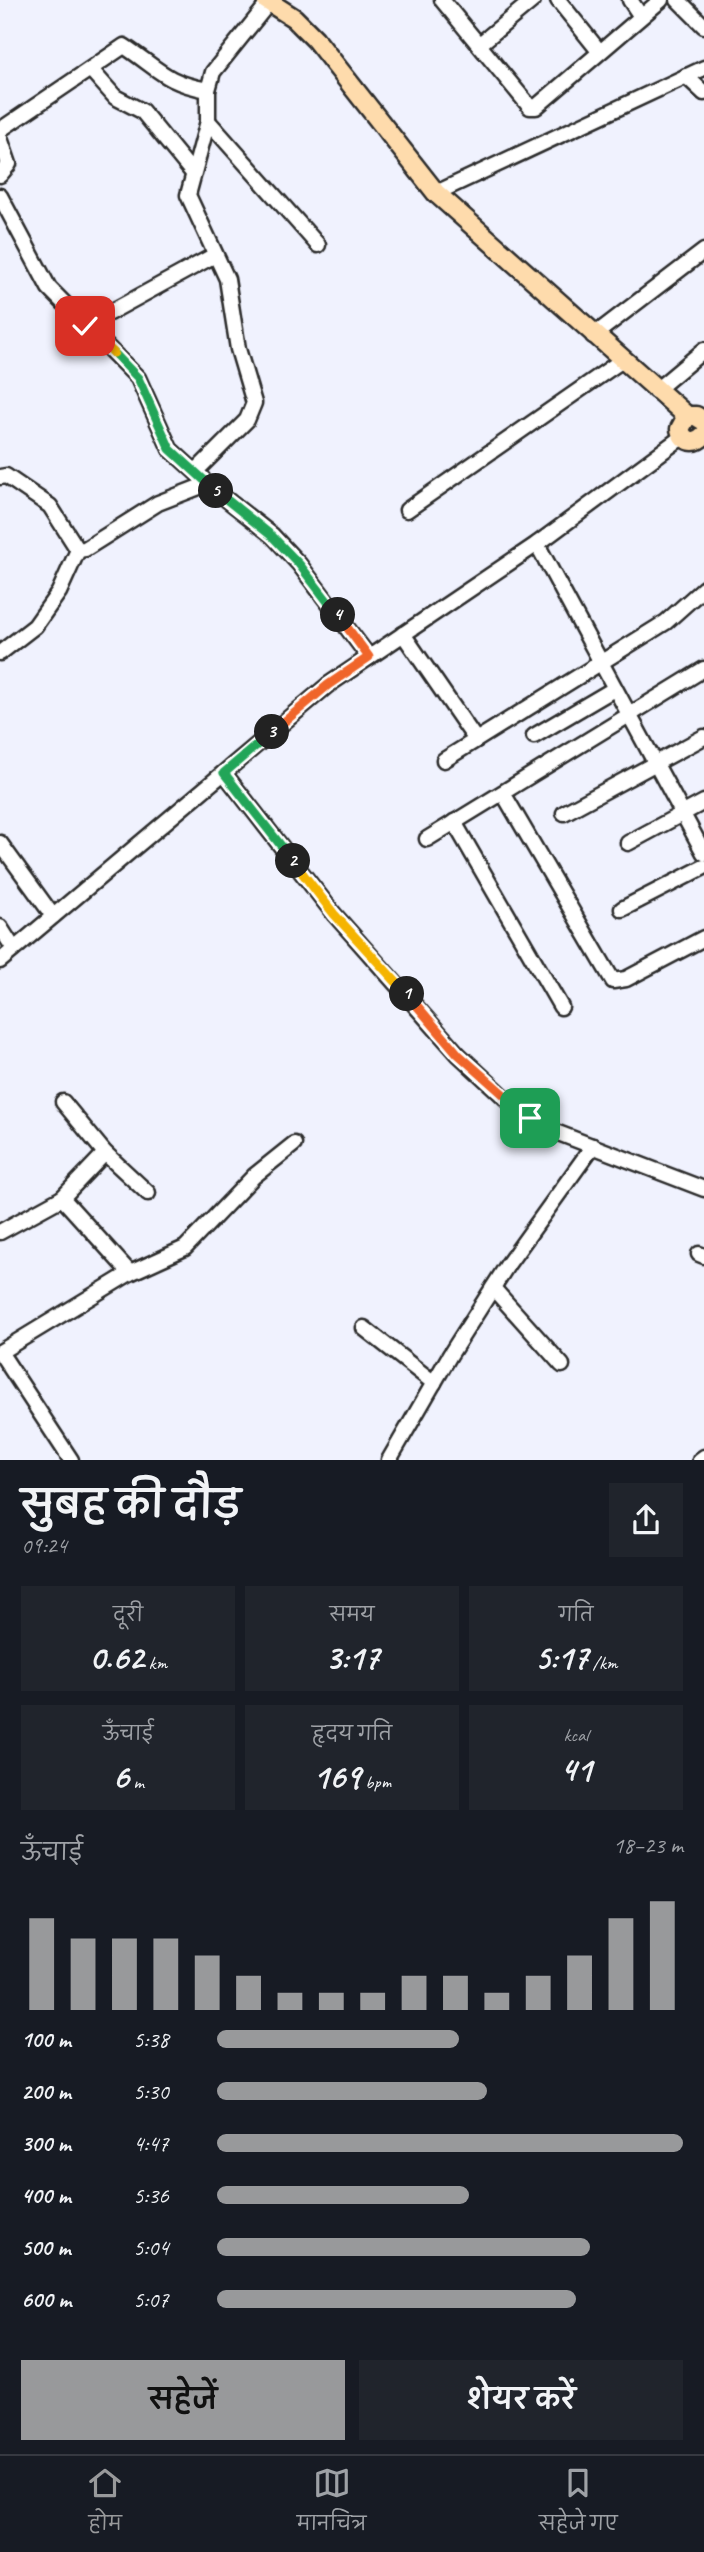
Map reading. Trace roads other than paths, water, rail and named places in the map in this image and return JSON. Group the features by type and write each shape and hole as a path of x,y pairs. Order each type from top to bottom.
{"main road":[{"path":"269,1 293,18 315,39 436,193 655,391 696,419"},
{"path":"696,419 680,425 682,436 694,442 704,435"}],"street":[{"path":"442,0 530,107 536,107 640,15 661,0"},
{"path":"480,44 533,0"},
{"path":"558,0 599,51"},
{"path":"630,0 640,15"},
{"path":"678,0 704,26"},
{"path":"195,471 247,420 254,403 238,349 227,279 188,195 192,172 208,121 208,90 213,72 269,1"},
{"path":"0,130 92,71 124,46 163,77 181,85 208,90"},
{"path":"436,193 704,68"},
{"path":"92,71 115,97 142,111 192,172"},
{"path":"686,76 704,93"},
{"path":"208,121 318,244"},
{"path":"0,138 9,164 0,175"},
{"path":"1,203 49,288 138,378 170,449 207,484 272,536 299,564 369,657"},
{"path":"593,336 704,251"},
{"path":"85,326 215,255"},
{"path":"655,391 704,350"},
{"path":"407,510 621,360"},
{"path":"0,961 328,685 537,544 652,462 682,436"},
{"path":"0,477 6,476 42,499 57,516 78,550"},
{"path":"78,550 85,549 158,503 207,484"},
{"path":"537,544 704,853"},
{"path":"0,653 35,626 59,592 78,550"},
{"path":"444,761 666,622 704,588"},
{"path":"403,634 476,740"},
{"path":"427,839 704,669"},
{"path":"534,736 614,689"},
{"path":"564,813 704,737"},
{"path":"224,773 334,914 458,1054 530,1118 593,1146 704,1189"},
{"path":"503,793 613,981 626,979 704,938"},
{"path":"628,843 704,802"},
{"path":"454,822 561,1007"},
{"path":"0,843 53,916"},
{"path":"622,909 704,867"},
{"path":"0,927 14,949"},
{"path":"63,1102 104,1153 148,1192"},
{"path":"71,1460 0,1352 130,1273 185,1248 254,1176 294,1144"},
{"path":"389,1460 493,1287 593,1146"},
{"path":"0,1232 62,1198 104,1153"},
{"path":"62,1198 130,1273"},
{"path":"493,1287 562,1365"},
{"path":"364,1328 434,1383"}]}
